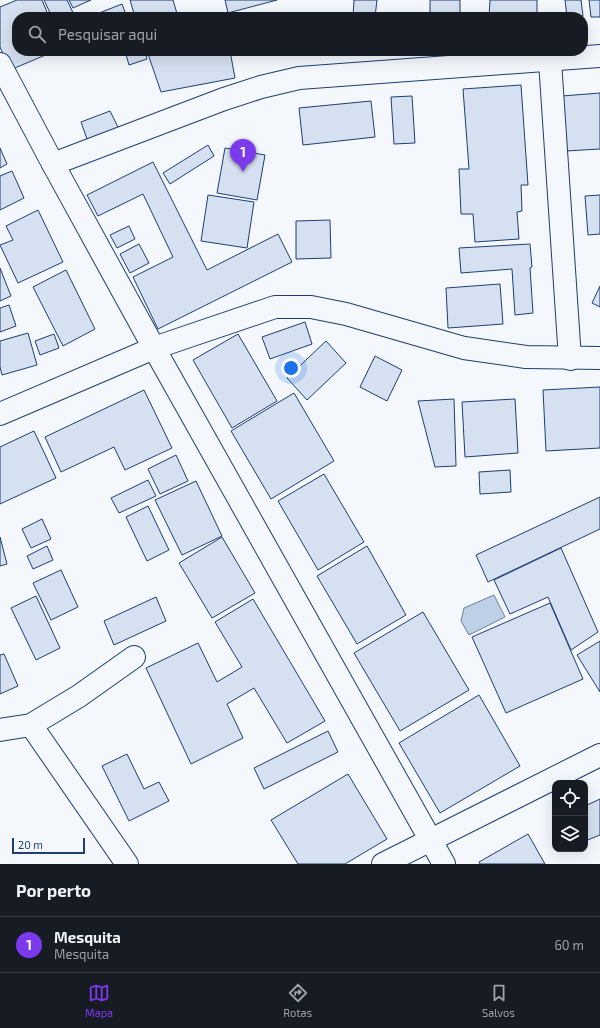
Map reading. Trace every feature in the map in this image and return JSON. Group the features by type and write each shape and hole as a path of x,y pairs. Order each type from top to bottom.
{"street":[{"path":"53,164 261,86 299,78 600,56"},
{"path":"550,60 570,359"},
{"path":"0,64 154,348 444,864"},
{"path":"0,414 154,348 275,307 311,307 346,314 464,348 526,357 570,359 600,358"},
{"path":"0,730 31,725 79,696 134,657"},
{"path":"31,725 127,864"},
{"path":"383,864 600,755"}],"water":[{"path":"494,595 505,617 469,635 461,621 464,608"}],"building":[{"path":"17,0 42,0 47,12 12,12 12,56 43,56 10,70 0,47 0,7"},
{"path":"44,0 67,0 73,12 50,12"},
{"path":"69,0 91,0 73,8"},
{"path":"130,0 173,0 177,12 134,12"},
{"path":"225,0 277,0 232,12 228,12"},
{"path":"354,0 377,0 376,12 353,12"},
{"path":"430,0 460,0 460,12 430,12"},
{"path":"490,0 537,0 537,12 489,12"},
{"path":"565,0 581,0 582,12 566,12"},
{"path":"589,0 600,0 600,17 591,17"},
{"path":"122,4 125,12 102,12"},
{"path":"126,56 146,56 147,59 129,65"},
{"path":"149,56 231,56 235,78 161,92"},
{"path":"521,85 528,185 521,185 522,211 517,212 519,239 475,242 473,214 461,214 459,169 469,169 463,89"},
{"path":"600,93 600,149 566,151 562,96"},
{"path":"412,96 415,143 394,144 391,97"},
{"path":"371,101 375,137 303,145 299,108"},
{"path":"110,111 119,129 87,139 81,122"},
{"path":"208,145 214,156 170,184 163,173"},
{"path":"0,148 7,164 0,168"},
{"path":"225,148 265,155 257,200 217,193"},
{"path":"153,162 207,270 278,234 292,262 158,329 133,277 173,257 143,194 98,216 87,195"},
{"path":"12,171 24,198 0,210 0,176"},
{"path":"208,195 254,202 247,248 201,241"},
{"path":"600,195 600,234 588,235 585,196"},
{"path":"38,210 63,262 18,283 0,245 13,240 6,226"},
{"path":"330,220 331,258 296,259 296,221"},
{"path":"129,226 135,239 117,248 110,235"},
{"path":"139,244 149,263 130,273 120,254"},
{"path":"530,244 533,313 515,315 512,269 461,273 459,248"},
{"path":"0,268 11,296 0,301"},
{"path":"66,270 95,329 63,346 33,287"},
{"path":"500,284 503,324 448,328 446,288"},
{"path":"600,286 600,307 592,303"},
{"path":"9,305 16,326 0,332 0,308"},
{"path":"305,322 312,344 270,359 262,337"},
{"path":"28,333 37,365 2,375 0,367 0,341"},
{"path":"54,334 59,348 40,355 35,341"},
{"path":"238,334 277,401 232,428 193,360"},
{"path":"326,341 346,363 307,400 287,378"},
{"path":"375,356 402,370 387,401 360,387"},
{"path":"600,387 600,448 546,451 543,390"},
{"path":"144,390 172,448 125,470 114,447 61,472 45,437"},
{"path":"294,393 334,461 271,499 231,431"},
{"path":"454,399 456,466 435,467 418,401"},
{"path":"515,399 518,453 465,457 462,402"},
{"path":"34,431 56,478 0,504 0,447"},
{"path":"176,455 188,481 160,494 148,469"},
{"path":"510,470 511,492 480,494 479,472"},
{"path":"324,474 364,542 318,570 278,501"},
{"path":"148,480 156,496 119,513 111,498"},
{"path":"196,481 222,536 182,555 155,500"},
{"path":"600,497 600,529 488,582 476,555"},
{"path":"148,506 169,550 147,561 126,517"},
{"path":"42,519 51,539 31,548 22,529"},
{"path":"0,537 7,564 0,566"},
{"path":"222,537 255,593 212,618 179,563"},
{"path":"47,546 53,560 33,569 27,556"},
{"path":"367,546 406,615 357,644 317,576"},
{"path":"561,548 598,632 571,650 548,597 510,614 494,580"},
{"path":"61,570 78,607 51,620 33,583"},
{"path":"36,596 60,648 36,660 11,608"},
{"path":"156,597 166,621 114,645 104,621"},
{"path":"253,599 325,721 287,743 254,688 227,704 243,738 191,764 146,668 198,643 217,682 242,667 215,622"},
{"path":"550,603 583,679 506,713 472,637"},
{"path":"423,612 469,690 400,731 354,653"},
{"path":"600,641 600,692 577,655"},
{"path":"4,654 18,686 0,694 0,655"},
{"path":"479,695 520,766 440,813 399,743"},
{"path":"328,731 338,752 264,789 254,768"},
{"path":"127,754 144,789 159,782 169,801 129,821 102,766"},
{"path":"348,774 387,839 345,864 298,864 271,820"},
{"path":"600,799 600,835 588,840 588,816 588,805"},
{"path":"528,834 545,864 480,864 479,862"}],"place":[{"name":"Mesquita","path":"243,172"}]}
